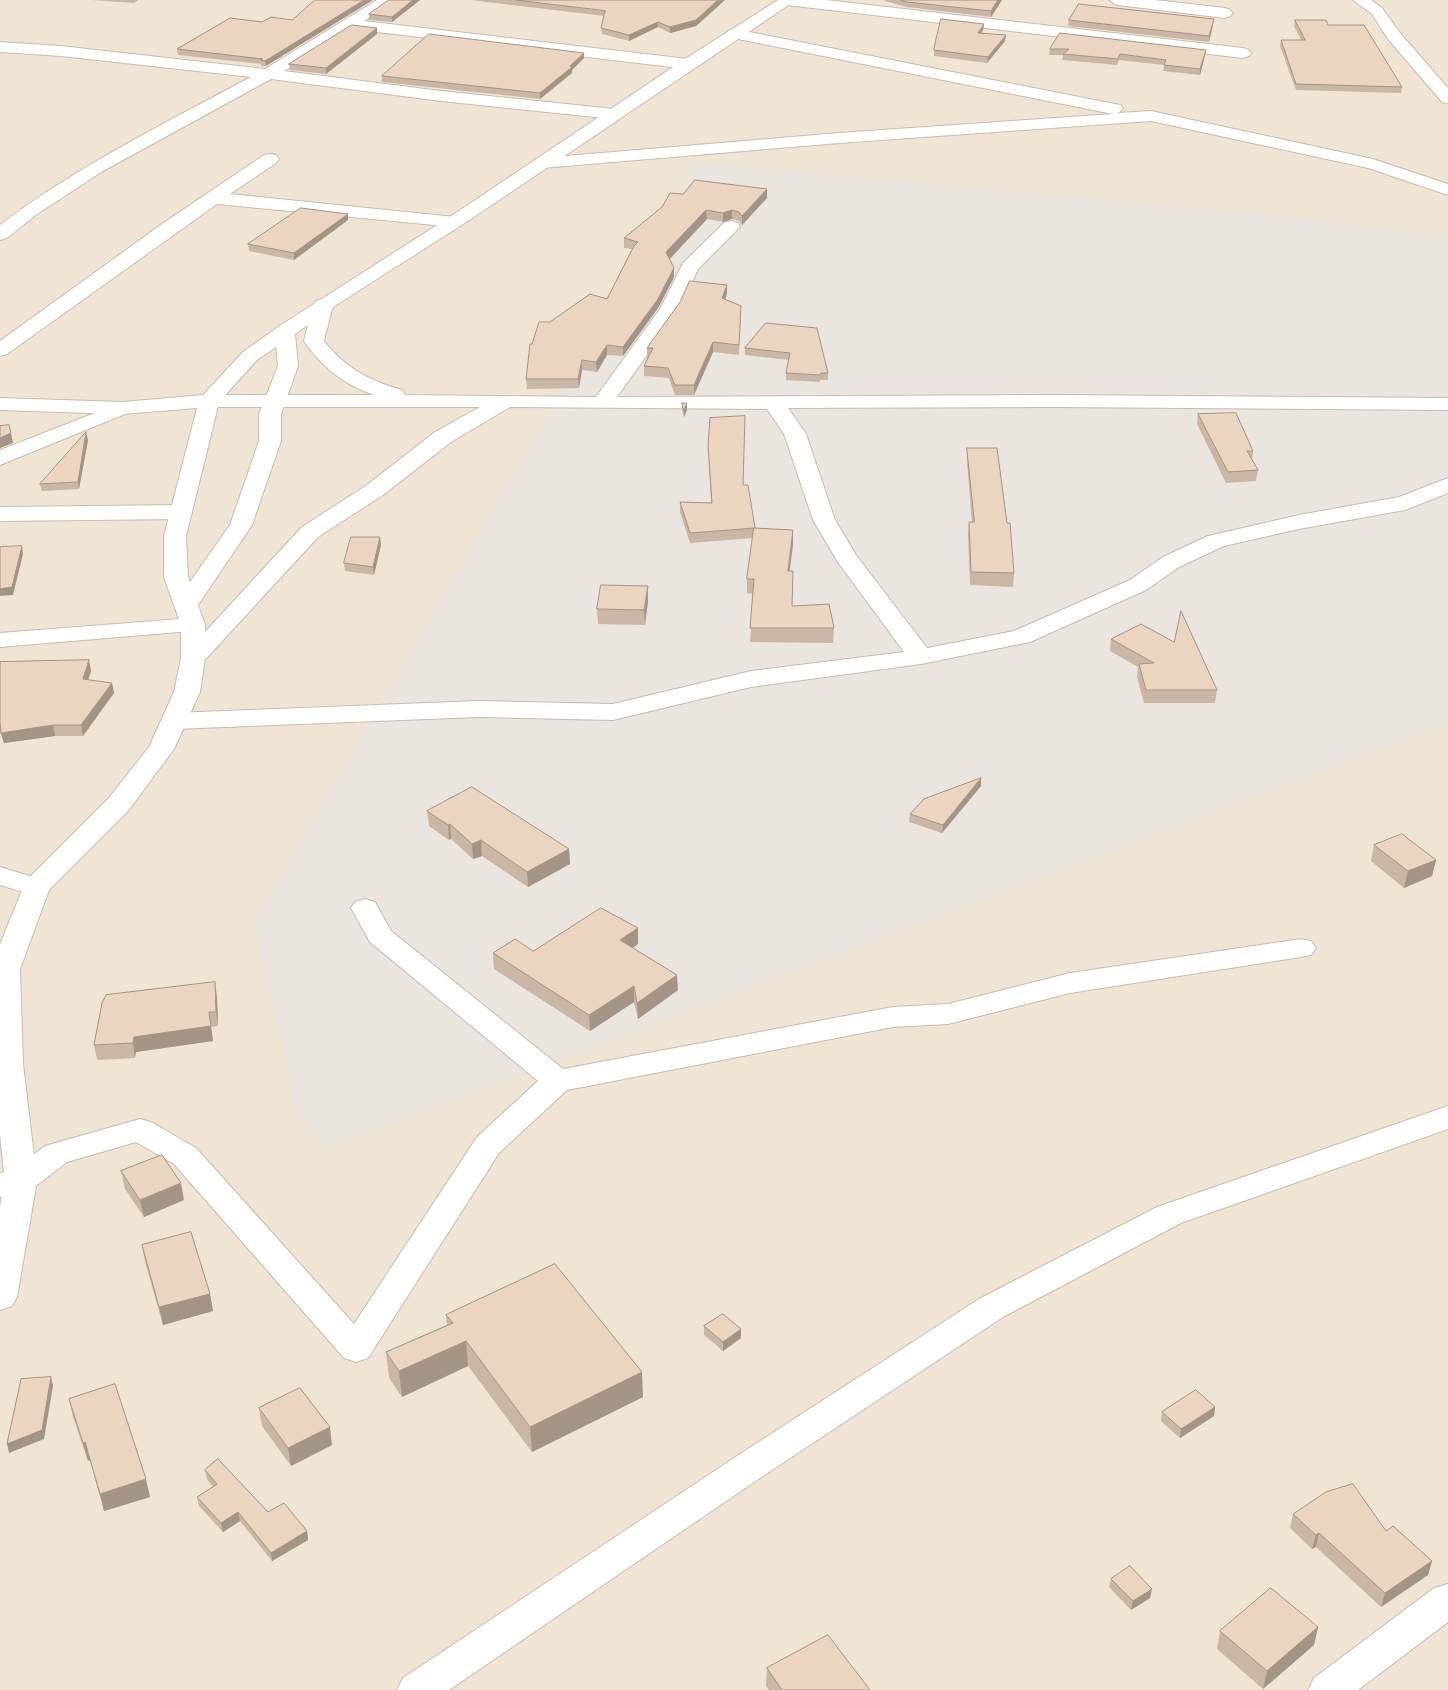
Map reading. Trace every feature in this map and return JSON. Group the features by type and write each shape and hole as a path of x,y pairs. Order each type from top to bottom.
{"street":[{"path":"0,234 35,206 106,162 268,74 387,0"},
{"path":"0,1297 11,1183 4,969 36,887 118,805 161,749 187,692 194,658 189,615 176,576 175,536 209,402 250,356 323,305 455,222 688,64 787,0 1243,53"},
{"path":"1118,0 1225,13"},
{"path":"1361,0 1378,6 1394,36 1448,98"},
{"path":"349,24 688,64"},
{"path":"734,34 1151,116 1373,164 1448,190"},
{"path":"0,47 61,51 268,74 441,96 614,114"},
{"path":"542,163 829,138 1151,116"},
{"path":"0,350 169,228 270,159"},
{"path":"214,198 455,222"},
{"path":"602,403 669,310 690,267 731,226"},
{"path":"323,305 314,341 328,360 347,376 384,391 423,401"},
{"path":"189,615 241,525 270,441 270,414 288,366 285,331"},
{"path":"0,404 123,408 209,402 274,401 602,403 1056,401 1448,404"},
{"path":"194,658 310,532 375,490 444,437 506,401"},
{"path":"773,402 795,434 824,520 841,550 921,657"},
{"path":"0,458 123,408"},
{"path":"174,721 478,709 613,712 751,679 921,657 1030,633 1138,585 1171,562 1216,541 1299,522 1405,503 1448,485"},
{"path":"0,514 181,512"},
{"path":"0,640 189,615"},
{"path":"0,876 36,887"},
{"path":"365,908 380,936 557,1081"},
{"path":"11,1183 56,1154 140,1130 185,1156 356,1349 488,1145 557,1081 893,1017 948,1014 1070,983 1301,948"},
{"path":"417,1690 747,1468 991,1308 1169,1215 1448,1117"},
{"path":"1328,1690 1448,1600"}],"shaded area":[{"path":"0,0 1448,0 1448,1690 0,1690"},
{"path":"695,162 1291,217 1448,236 1448,724 328,1148 298,1116 254,920"}],"building":[{"path":"315,0 364,0 265,61 261,60 263,59 177,49 230,18 262,22 271,17 292,20"},
{"path":"389,0 413,0 392,17 369,14"},
{"path":"516,0 718,0 696,20 670,27 658,22 629,35 601,28 605,11"},
{"path":"901,0 998,0 991,11"},
{"path":"1079,4 1214,19 1209,36 1069,20"},
{"path":"941,19 984,24 978,33 1006,35 988,57 934,50"},
{"path":"1295,20 1326,20 1328,25 1364,25 1402,87 1296,84 1281,40 1305,40"},
{"path":"352,25 377,28 326,68 289,64"},
{"path":"1060,33 1206,50 1200,69 1164,65 1166,60 1120,54 1118,59 1063,54 1069,49 1050,49"},
{"path":"429,34 584,53 570,66 572,67 540,93 382,76"},
{"path":"695,180 767,189 742,216 739,212 732,210 723,213 706,210 666,252 674,268 658,299 623,347 607,345 596,362 582,360 578,379 526,379 530,344 532,344 539,322 550,322 590,294 607,299 634,246 638,242 624,238 662,207 670,193 683,194"},
{"path":"301,208 348,214 294,253 248,244"},
{"path":"690,281 727,285 722,298 741,306 739,345 713,342 694,385 675,385 668,368 644,366 653,348 647,348 680,302"},
{"path":"766,323 817,328 828,373 821,373 820,375 786,373 790,353 745,348"},
{"path":"682,403 687,403 684,410"},
{"path":"1236,413 1253,451 1247,451 1258,470 1228,472 1198,414"},
{"path":"745,416 743,485 748,485 755,528 690,533 680,502 712,503 708,445 710,418"},
{"path":"9,425 11,433 0,438 0,426"},
{"path":"86,432 78,482 40,484"},
{"path":"967,448 997,448 1007,523 1010,523 1014,573 971,572 969,522 974,522"},
{"path":"754,528 793,530 788,571 793,571 792,606 829,604 834,628 750,628 754,579 747,579"},
{"path":"351,537 380,537 373,567 344,563"},
{"path":"22,546 12,587 0,589 0,547"},
{"path":"601,585 648,586 644,610 597,609"},
{"path":"1181,611 1217,690 1146,690 1139,664 1154,663 1111,639 1141,624 1174,642"},
{"path":"89,660 83,679 112,683 81,725 53,725 1,733 0,662"},
{"path":"981,778 943,825 910,814 924,799"},
{"path":"472,787 569,849 527,872 481,840 472,844 450,824 448,825 427,811"},
{"path":"1402,834 1436,860 1408,871 1374,845"},
{"path":"601,908 638,928 620,940 677,975 637,1003 634,986 589,1015 493,953 515,939 533,951"},
{"path":"215,982 216,1012 209,1012 211,1026 134,1037 133,1043 94,1045 102,1003 106,995"},
{"path":"162,1155 181,1183 140,1200 121,1171"},
{"path":"191,1232 210,1294 159,1307 142,1245"},
{"path":"555,1264 642,1372 530,1427 466,1341 399,1371 386,1352 453,1323 446,1315"},
{"path":"723,1314 741,1329 723,1342 704,1326"},
{"path":"51,1377 42,1430 7,1444 21,1379"},
{"path":"115,1384 146,1479 100,1494 85,1442 83,1443 69,1399"},
{"path":"300,1388 330,1427 288,1448 259,1408"},
{"path":"1196,1390 1215,1407 1181,1429 1162,1412"},
{"path":"218,1459 268,1512 284,1503 307,1531 271,1553 238,1512 221,1523 197,1497 217,1484 205,1470"},
{"path":"1353,1484 1386,1531 1393,1526 1432,1561 1385,1593 1319,1533 1316,1535 1293,1514 1326,1492"},
{"path":"1130,1566 1152,1589 1133,1601 1111,1579"},
{"path":"1271,1588 1318,1627 1267,1671 1220,1631"},
{"path":"828,1635 870,1690 782,1690 767,1668"}]}
